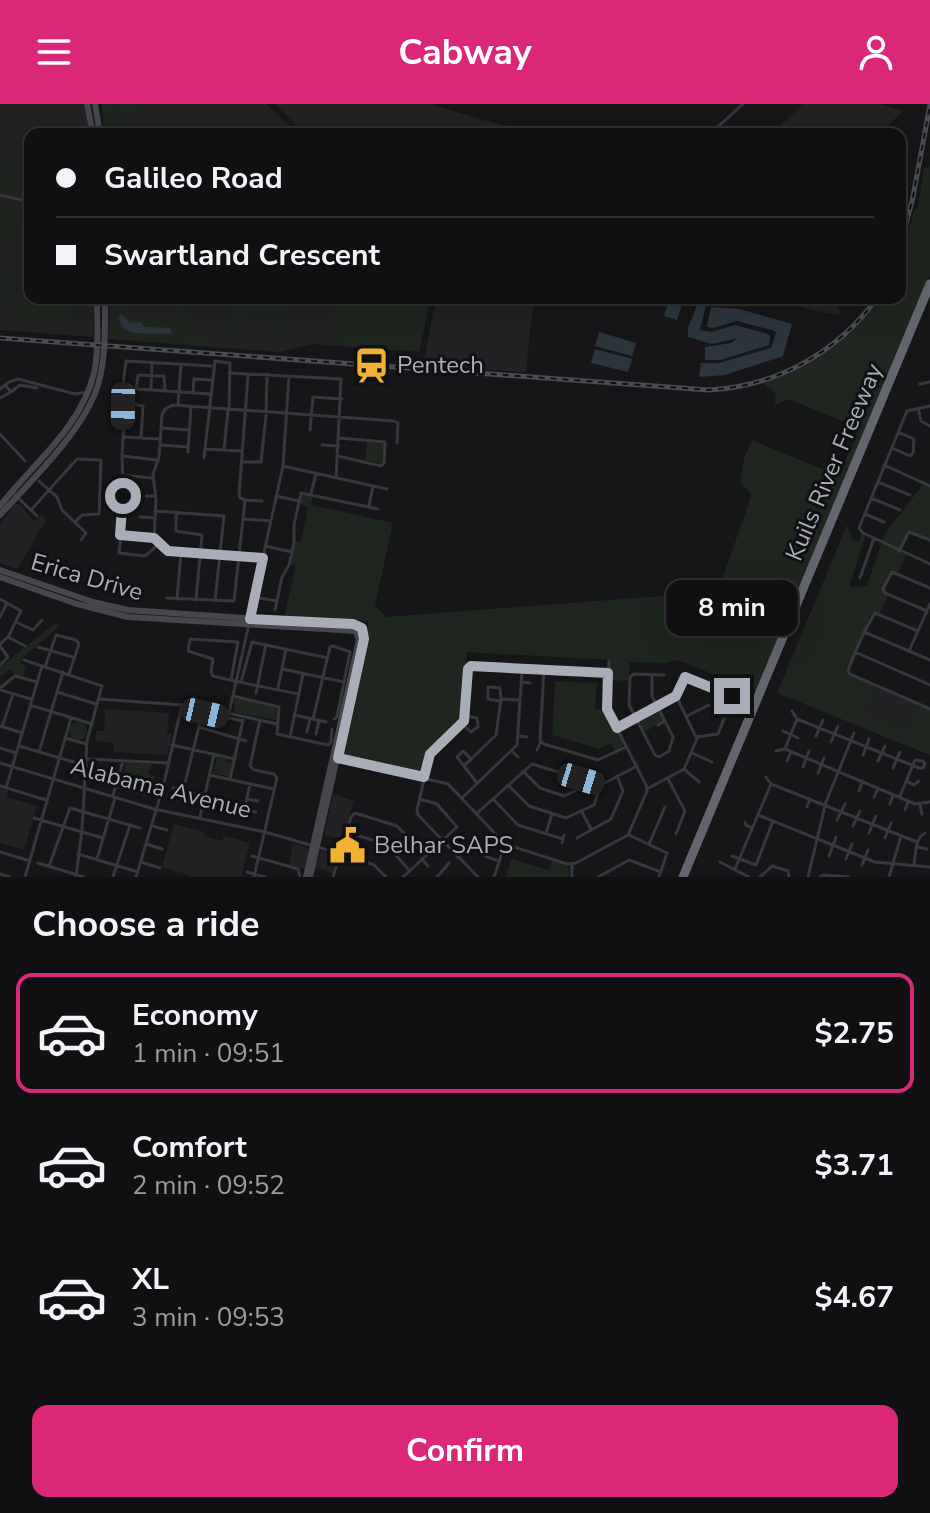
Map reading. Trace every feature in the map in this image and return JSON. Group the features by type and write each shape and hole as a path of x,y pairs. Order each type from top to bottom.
{"highway":[{"name":"Kuils River Freeway","path":"683,877 930,284"},
{"name":"Kuils River Freeway","path":"689,877 930,299"}],"main road":[{"path":"87,104 92,128"},
{"path":"95,104 99,128"},
{"path":"0,515 77,415 89,389 95,364 97,304"},
{"path":"0,506 79,424 95,394 103,363 105,304"},
{"name":"Erica Drive","path":"0,570 122,609 356,628 359,640 335,758"},
{"name":"Erica Drive","path":"0,577 109,613 147,619 249,621"},
{"path":"304,876 316,846 335,758"}],"street":[{"path":"717,128 743,104"},
{"path":"0,195 24,201"},
{"path":"204,458 215,361 229,362 224,450"},
{"path":"159,544 145,556 120,554 124,517 125,362 213,366"},
{"path":"151,390 152,362"},
{"path":"178,405 181,364"},
{"path":"229,373 339,378 343,382 336,478"},
{"path":"242,462 261,462 267,374"},
{"path":"136,389 138,375 166,377 165,391"},
{"path":"248,375 239,495 245,500 262,501"},
{"path":"229,713 283,466 289,376"},
{"path":"0,389 12,380 20,379 75,394 83,394 89,389"},
{"path":"193,393 194,379 212,380"},
{"path":"920,384 930,382"},
{"path":"5,385 11,392"},
{"path":"0,398 20,385 37,388"},
{"path":"123,388 211,394"},
{"path":"56,439 80,404 81,399 75,394"},
{"path":"310,430 313,395 342,399"},
{"path":"124,403 143,406 141,438"},
{"path":"263,558 167,551 154,538 152,478 158,461 164,410 178,405 397,421 397,443"},
{"path":"160,445 188,450 191,406"},
{"path":"930,406 908,410 859,529 930,564"},
{"path":"918,408 921,421 930,426"},
{"path":"161,428 189,430"},
{"path":"891,448 909,456 913,453 914,439 898,432"},
{"path":"0,434 25,461"},
{"path":"123,437 160,439"},
{"path":"338,456 381,466 384,463 385,442 339,438"},
{"path":"322,445 339,446"},
{"path":"205,449 242,451"},
{"path":"122,456 158,461"},
{"path":"31,510 77,459 102,460 99,514 82,515 75,522"},
{"path":"884,465 929,483"},
{"path":"283,466 387,489"},
{"path":"311,494 316,473"},
{"path":"122,475 152,478"},
{"path":"39,481 58,498 62,510 86,533 81,540"},
{"path":"878,482 910,495"},
{"path":"369,507 373,486"},
{"path":"275,610 282,577 292,552 301,493 378,509"},
{"path":"14,494 37,516"},
{"path":"123,496 155,496"},
{"path":"276,496 299,501"},
{"path":"871,498 900,510"},
{"path":"167,598 235,601 245,500"},
{"path":"155,511 224,516 215,601"},
{"path":"176,512 175,531 201,534 196,600"},
{"path":"864,514 884,522"},
{"path":"140,517 155,518"},
{"path":"244,519 271,521"},
{"path":"899,551 908,533 930,540"},
{"path":"120,535 154,538"},
{"path":"860,578 874,538"},
{"path":"265,546 292,552"},
{"path":"177,599 181,552"},
{"path":"927,611 884,592 883,588 891,573 930,588"},
{"path":"254,597 277,601"},
{"path":"0,599 21,610 8,637 0,645 8,658 0,665"},
{"path":"0,617 7,603"},
{"path":"909,651 930,604"},
{"path":"918,631 875,613 848,670 850,674 930,709"},
{"path":"16,622 33,630 42,620"},
{"path":"864,632 930,660"},
{"path":"6,788 37,682 56,635 78,641 69,674"},
{"path":"8,637 25,646"},
{"path":"236,681 238,642 188,640 188,651 213,658 212,675 236,681 298,694"},
{"path":"236,681 250,643 328,658"},
{"path":"256,693 266,644"},
{"path":"307,732 331,646 350,651 337,717 334,719"},
{"path":"38,647 74,657"},
{"path":"278,690 286,649"},
{"path":"855,652 930,685"},
{"path":"24,660 101,684 86,744 84,811 76,876"},
{"path":"609,661 607,709 647,789"},
{"path":"478,877 418,815 430,754 462,724 466,716 470,666 608,673"},
{"path":"461,798 517,745 520,668"},
{"path":"282,669 344,682"},
{"path":"537,750 544,670"},
{"path":"39,752 63,672"},
{"path":"290,737 303,674"},
{"path":"652,675 651,693 673,740 669,751 660,756 655,755 629,703 630,677 634,674 664,675"},
{"path":"32,699 0,689 15,676 37,682"},
{"path":"617,728 676,696 687,677 733,696 718,734 697,737"},
{"path":"521,682 543,683"},
{"path":"57,692 97,704"},
{"path":"13,694 1,727 22,733"},
{"path":"233,696 278,706 276,733 328,745 332,729"},
{"path":"335,758 448,784 505,844 572,865 628,835 647,789 684,769 697,737 676,696"},
{"path":"99,699 187,704 244,719"},
{"path":"464,766 496,735 500,700 520,700"},
{"path":"30,705 92,724"},
{"path":"78,854 137,874 157,809 182,705"},
{"path":"687,716 709,705"},
{"path":"792,711 797,719 850,741 897,759 913,766 921,769 925,764 917,759 913,766 906,781 899,798"},
{"path":"183,791 201,716 205,713 277,724"},
{"path":"804,722 807,714"},
{"path":"294,715 326,722"},
{"path":"462,724 471,732 478,727 477,718 466,716"},
{"path":"25,877 71,718"},
{"path":"230,780 244,719"},
{"path":"785,749 797,719"},
{"path":"254,876 276,775 254,770 250,766 260,720"},
{"path":"816,736 823,720"},
{"path":"316,734 319,721"},
{"path":"658,725 665,721"},
{"path":"831,742 838,726"},
{"path":"199,727 246,741"},
{"path":"644,733 651,729"},
{"path":"783,731 798,738"},
{"path":"808,877 825,805 854,733"},
{"path":"518,736 540,740 598,760 626,747"},
{"path":"65,738 86,744"},
{"path":"863,755 869,739"},
{"path":"172,745 235,759"},
{"path":"19,746 101,770"},
{"path":"878,761 885,746"},
{"path":"0,748 16,753"},
{"path":"776,751 785,749 908,802 920,805 930,802"},
{"path":"471,759 463,751 457,757 477,783"},
{"path":"512,751 527,767"},
{"path":"803,767 809,751"},
{"path":"787,761 791,752"},
{"path":"893,768 900,752"},
{"path":"692,753 712,762"},
{"path":"200,818 214,754"},
{"path":"476,814 532,764 535,756"},
{"path":"818,773 824,758"},
{"path":"86,759 168,763"},
{"path":"97,859 123,761"},
{"name":"Alabama Avenue","path":"0,763 157,809 265,832 340,853 374,865 386,877"},
{"path":"532,764 601,785"},
{"path":"508,785 529,806 568,818 595,804 601,785 637,766"},
{"path":"684,769 699,782"},
{"path":"523,771 541,789 564,796 577,790 581,779"},
{"path":"853,779 856,771"},
{"path":"209,775 274,789"},
{"path":"577,838 612,818 623,791 617,776"},
{"path":"766,777 771,784"},
{"path":"868,785 872,777"},
{"path":"668,779 685,811 676,834"},
{"path":"906,781 914,787 919,781"},
{"path":"771,784 778,783 927,849"},
{"path":"859,791 862,783"},
{"path":"243,816 250,784"},
{"path":"735,869 771,784"},
{"path":"884,792 887,784"},
{"path":"0,786 48,800"},
{"path":"173,788 256,812"},
{"path":"781,795 784,788"},
{"path":"874,797 878,789"},
{"path":"794,801 795,791"},
{"path":"757,793 765,797"},
{"path":"890,804 893,795"},
{"path":"807,807 809,797"},
{"path":"247,799 258,801"},
{"path":"403,877 456,829 456,825 437,804 420,799"},
{"path":"493,799 518,825 563,839"},
{"path":"905,810 908,802"},
{"path":"837,820 845,804"},
{"path":"920,805 922,814"},
{"path":"649,844 665,807"},
{"path":"49,866 69,808 140,828"},
{"path":"750,809 772,821 875,862 930,867"},
{"path":"853,826 860,811"},
{"path":"582,812 591,830"},
{"path":"732,856 756,864 774,813"},
{"path":"341,877 333,876 352,815 359,814 399,827 430,868 445,877"},
{"path":"546,834 552,814"},
{"path":"869,833 876,816"},
{"path":"34,818 103,838"},
{"path":"784,825 787,818"},
{"path":"745,822 752,828"},
{"path":"797,831 800,823"},
{"path":"885,838 891,823"},
{"path":"113,877 130,825"},
{"path":"152,826 167,830"},
{"path":"889,877 907,829"},
{"path":"346,832 379,843"},
{"path":"913,866 920,836 925,833"},
{"path":"598,877 629,860 660,874 667,853 628,835"},
{"path":"829,856 836,837"},
{"path":"738,840 746,844"},
{"path":"146,844 162,849"},
{"path":"457,857 472,844 487,857 499,861"},
{"path":"494,877 505,844"},
{"path":"846,859 852,844"},
{"path":"862,865 868,850"},
{"path":"391,851 410,871"},
{"path":"0,852 30,861"},
{"path":"252,856 304,876"},
{"path":"141,862 160,868"},
{"path":"720,862 749,877"},
{"path":"38,863 84,877"},
{"path":"438,875 449,863"},
{"path":"572,865 572,877"},
{"path":"760,877 773,866 788,871 789,877"},
{"path":"247,872 265,877"},
{"path":"764,872 771,877"},
{"path":"2,875 10,877"},
{"path":"820,877 848,877"}],"shaded area":[{"path":"0,104 84,104 89,128 24,128 24,304 94,304 93,337 0,330"},
{"path":"102,104 266,104 292,128 104,128"},
{"path":"102,104 112,104 112,128 104,128"},
{"path":"116,104 142,105 137,106 140,110 136,119 127,115 126,123 114,121 113,108"},
{"path":"275,104 429,104 513,128 301,128"},
{"path":"803,104 879,104 903,111 885,128 778,128"},
{"path":"236,114 249,128 231,128 230,119"},
{"path":"7,152 24,156 21,195 0,190"},
{"path":"930,165 930,276 757,691 677,660 666,663 630,662 628,681 610,680 610,660 467,652 463,720 429,753 422,774 343,755 369,621 284,618 296,565 290,564 295,541 301,542 308,507 299,504 301,495 313,496 311,505 393,523 375,605 386,617 715,592 750,500 751,494 740,482 744,458 752,440 839,476 859,428 789,399 775,405 776,394 762,382 797,368 827,349 873,304 906,304 906,237 918,206 924,168","holes":["703,607 713,608 711,615 720,623 720,629 712,632 701,625 698,617"]},
{"path":"0,206 20,211 13,244 0,241"},
{"path":"0,257 9,268 10,283 0,312"},
{"path":"24,276 24,304 45,304 41,320 15,315"},
{"path":"46,304 74,304 68,327 42,321"},
{"path":"109,304 430,304 419,352 313,344 279,352 108,339"},
{"path":"110,304 129,304 131,314 170,318 172,304 181,304 181,314 189,315 188,319 191,320 191,330 208,331 209,319 204,316 214,317 209,343 218,344 218,347 109,338"},
{"path":"218,304 289,304 290,314 219,310"},
{"path":"332,304 429,304 418,351 329,343"},
{"path":"435,304 536,304 526,372 423,366"},
{"path":"668,304 682,304 677,320 664,316"},
{"path":"698,304 702,304 706,305 700,330 711,332 735,325 768,334 769,345 720,360 705,360 705,347 731,343 738,338 712,344 688,337 688,328"},
{"path":"790,304 837,304 840,315"},
{"path":"711,307 739,309 792,324 783,356 725,375 699,377 701,363 719,363 771,348 776,333 737,321 707,327"},
{"path":"218,312 222,314 221,320 218,320 217,338 230,338 230,334 223,333 224,325 231,325 229,316 250,318 251,323 234,322 233,339 248,341 247,344 216,341"},
{"path":"122,314 130,323 170,328 172,334 134,333 122,327 118,316"},
{"path":"256,318 277,321 274,329 282,330 281,338 273,338 272,341 285,343 287,326 284,319 289,318 287,345 258,347 258,344 266,345 269,342 271,325 254,323"},
{"path":"599,332 636,343 632,356 595,346"},
{"path":"595,349 632,359 628,372 591,363"},
{"path":"367,442 384,444 382,464 365,460"},
{"path":"924,483 930,487 930,539 910,531 900,548 882,540 884,535"},
{"path":"15,504 20,504 34,521 41,515 46,520 17,569 0,563 0,524"},
{"path":"847,525 852,539 859,541 862,533 866,534 849,587 867,586 882,542 906,555 898,574 892,572 883,588 888,595 880,614 870,616 847,671 930,710 930,755 777,693","holes":["874,687 913,703 906,727 902,729 864,711"]},
{"path":"711,607 711,616 722,627 715,632 701,625 697,617 700,608"},
{"path":"54,624 61,625 22,658 21,664 26,666 23,677 14,675 10,669 0,677 0,667"},
{"path":"555,681 597,683 595,709 606,710 623,743 622,747 615,751 611,743 599,749 552,735"},
{"path":"874,687 913,703 906,727 902,729 863,711"},
{"path":"237,698 276,707 276,720 234,712 234,700"},
{"path":"105,709 169,713 167,733 172,734 167,755 114,752 114,743 95,741 96,731 104,731"},
{"path":"656,709 664,721 644,732 639,717"},
{"path":"78,722 87,731 78,740 69,731"},
{"path":"217,757 227,759 227,763 232,761 229,777 212,773 217,770 214,769"},
{"path":"127,763 152,764 148,774 155,776 148,797 117,788"},
{"path":"0,789 8,790 7,797 37,806 24,850 0,843"},
{"path":"333,794 354,801 342,840 324,835"},
{"path":"174,824 205,832 204,836 222,841 224,836 250,843 241,877 190,877 162,867"},
{"path":"293,843 309,849 304,869 289,865"},
{"path":"321,851 337,856 333,873 315,867"},
{"path":"511,859 549,870 552,861 568,866 570,877 506,877"}],"railway":[{"path":"906,223 930,105"},
{"path":"0,338 709,390 758,382 804,363 843,335 872,304"}],"place":[{"name":"Pentech","path":"371,365"},
{"name":"Belhar SAPS","path":"348,845"}],"route":[{"path":"123,496 120,535 154,538 168,551 263,558 250,619 353,624 362,628 364,639 338,758 424,777 430,754 464,721 468,669 471,666 608,673 607,709 617,728 676,696 685,677 732,696"}]}
